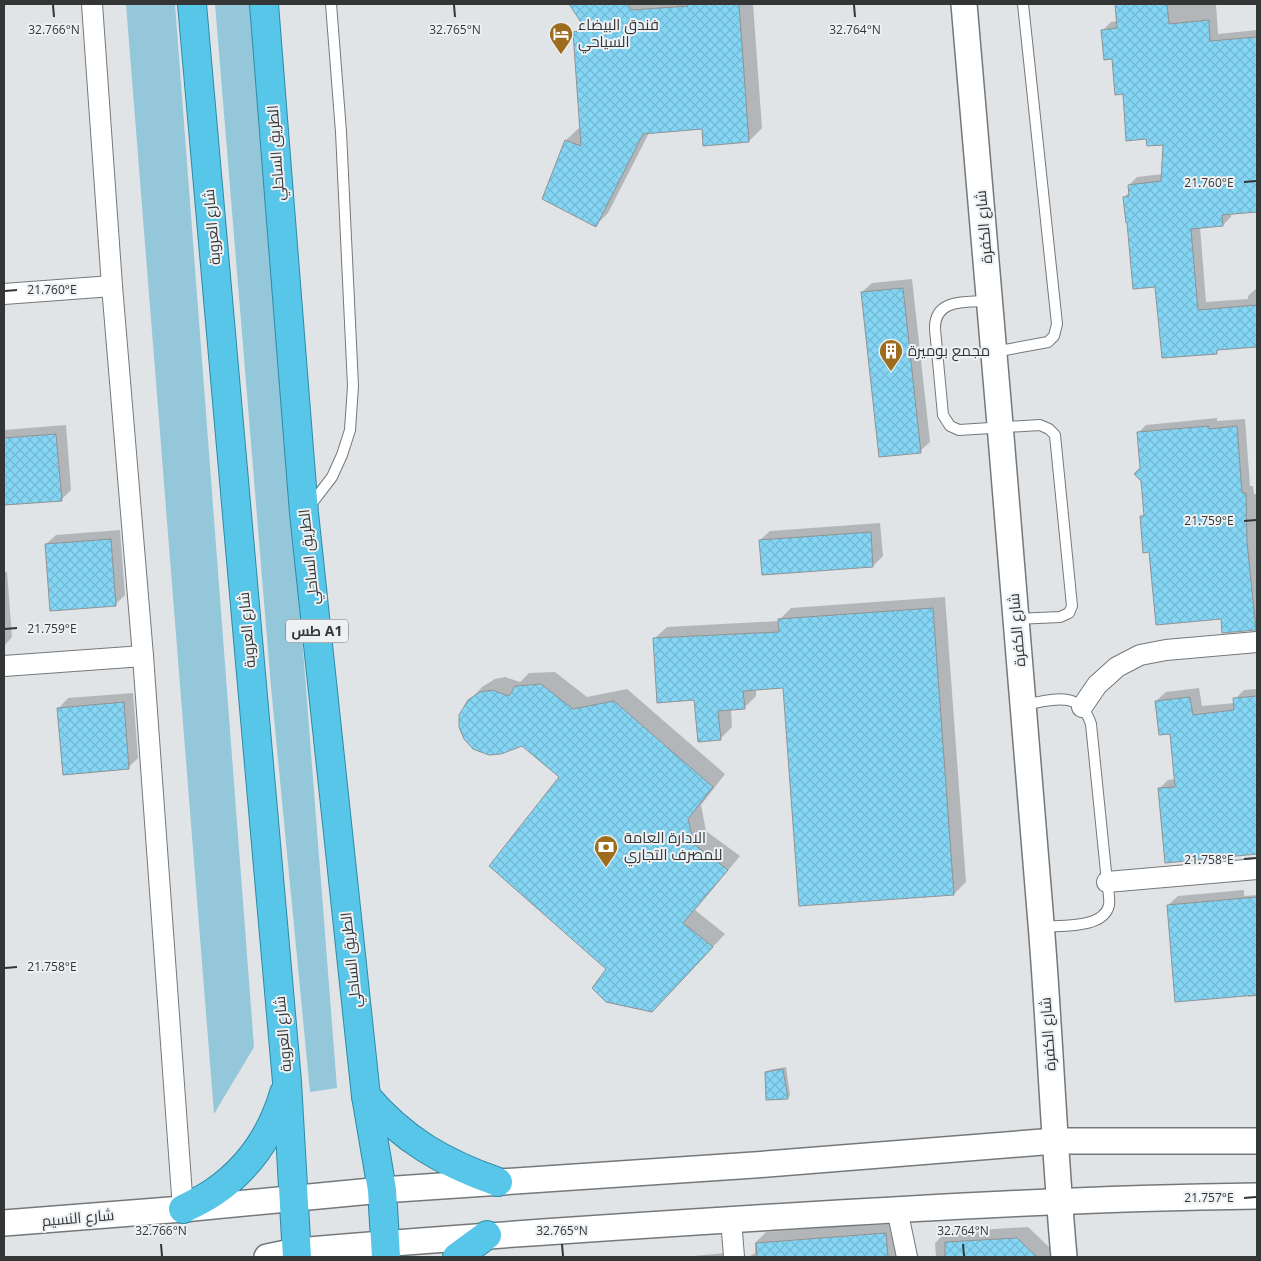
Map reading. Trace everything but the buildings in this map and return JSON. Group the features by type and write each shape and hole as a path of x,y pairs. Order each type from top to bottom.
{"highway":[{"name":"شارع العروبة","path":"192,4 287,1082 296,1254"},
{"name":"الطريق الساحلي","path":"264,4 304,513 366,1096 382,1190 385,1250"},
{"path":"183,1209 213,1193 239,1171 256,1152 277,1115 287,1082"},
{"path":"366,1096 382,1115 408,1137 466,1170 498,1182"},
{"path":"457,1257 487,1235"}],"street":[{"path":"92,4 112,286 144,656 183,1209"},
{"name":"شارع الكفرة","path":"964,4 1001,428 1041,927 1064,1257"},
{"path":"4,294 112,286"},
{"path":"1082,707 1097,685 1116,667 1140,655 1166,650 1257,642"},
{"path":"4,666 144,656"},
{"path":"1107,882 1257,869"},
{"name":"شارع النسيم","path":"4,1224 382,1190 754,1165 1055,1141 1257,1141"},
{"path":"267,1257 385,1250 487,1235 898,1209 1059,1201 1257,1196"},
{"path":"898,1209 907,1257"},
{"path":"731,1220 734,1257"}],"lane":[{"path":"304,513 332,477 342,455 350,430 353,386 341,132 331,4"},
{"path":"994,352 1048,342 1054,336 1057,324 1023,4"},
{"path":"990,301 948,305 937,316 935,330 943,415 945,421 954,429 1040,425 1049,428 1055,435 1072,606 1068,613 1060,617 1015,619"},
{"path":"1023,705 1062,698 1082,707 1088,715 1091,724 1109,905 1105,914 1097,920 1087,923 1041,927"}],"shaded area":[{"path":"126,4 175,4 254,1047 214,1114"},
{"path":"215,4 253,4 337,1088 310,1092 271,687"}],"place":[{"name":"فندق البيضاء السياحي","path":"561,55"},
{"name":"مجمع بوميرة","path":"891,372"},
{"name":"الادارة العامة للمصرف التجاري","path":"606,868"}]}
